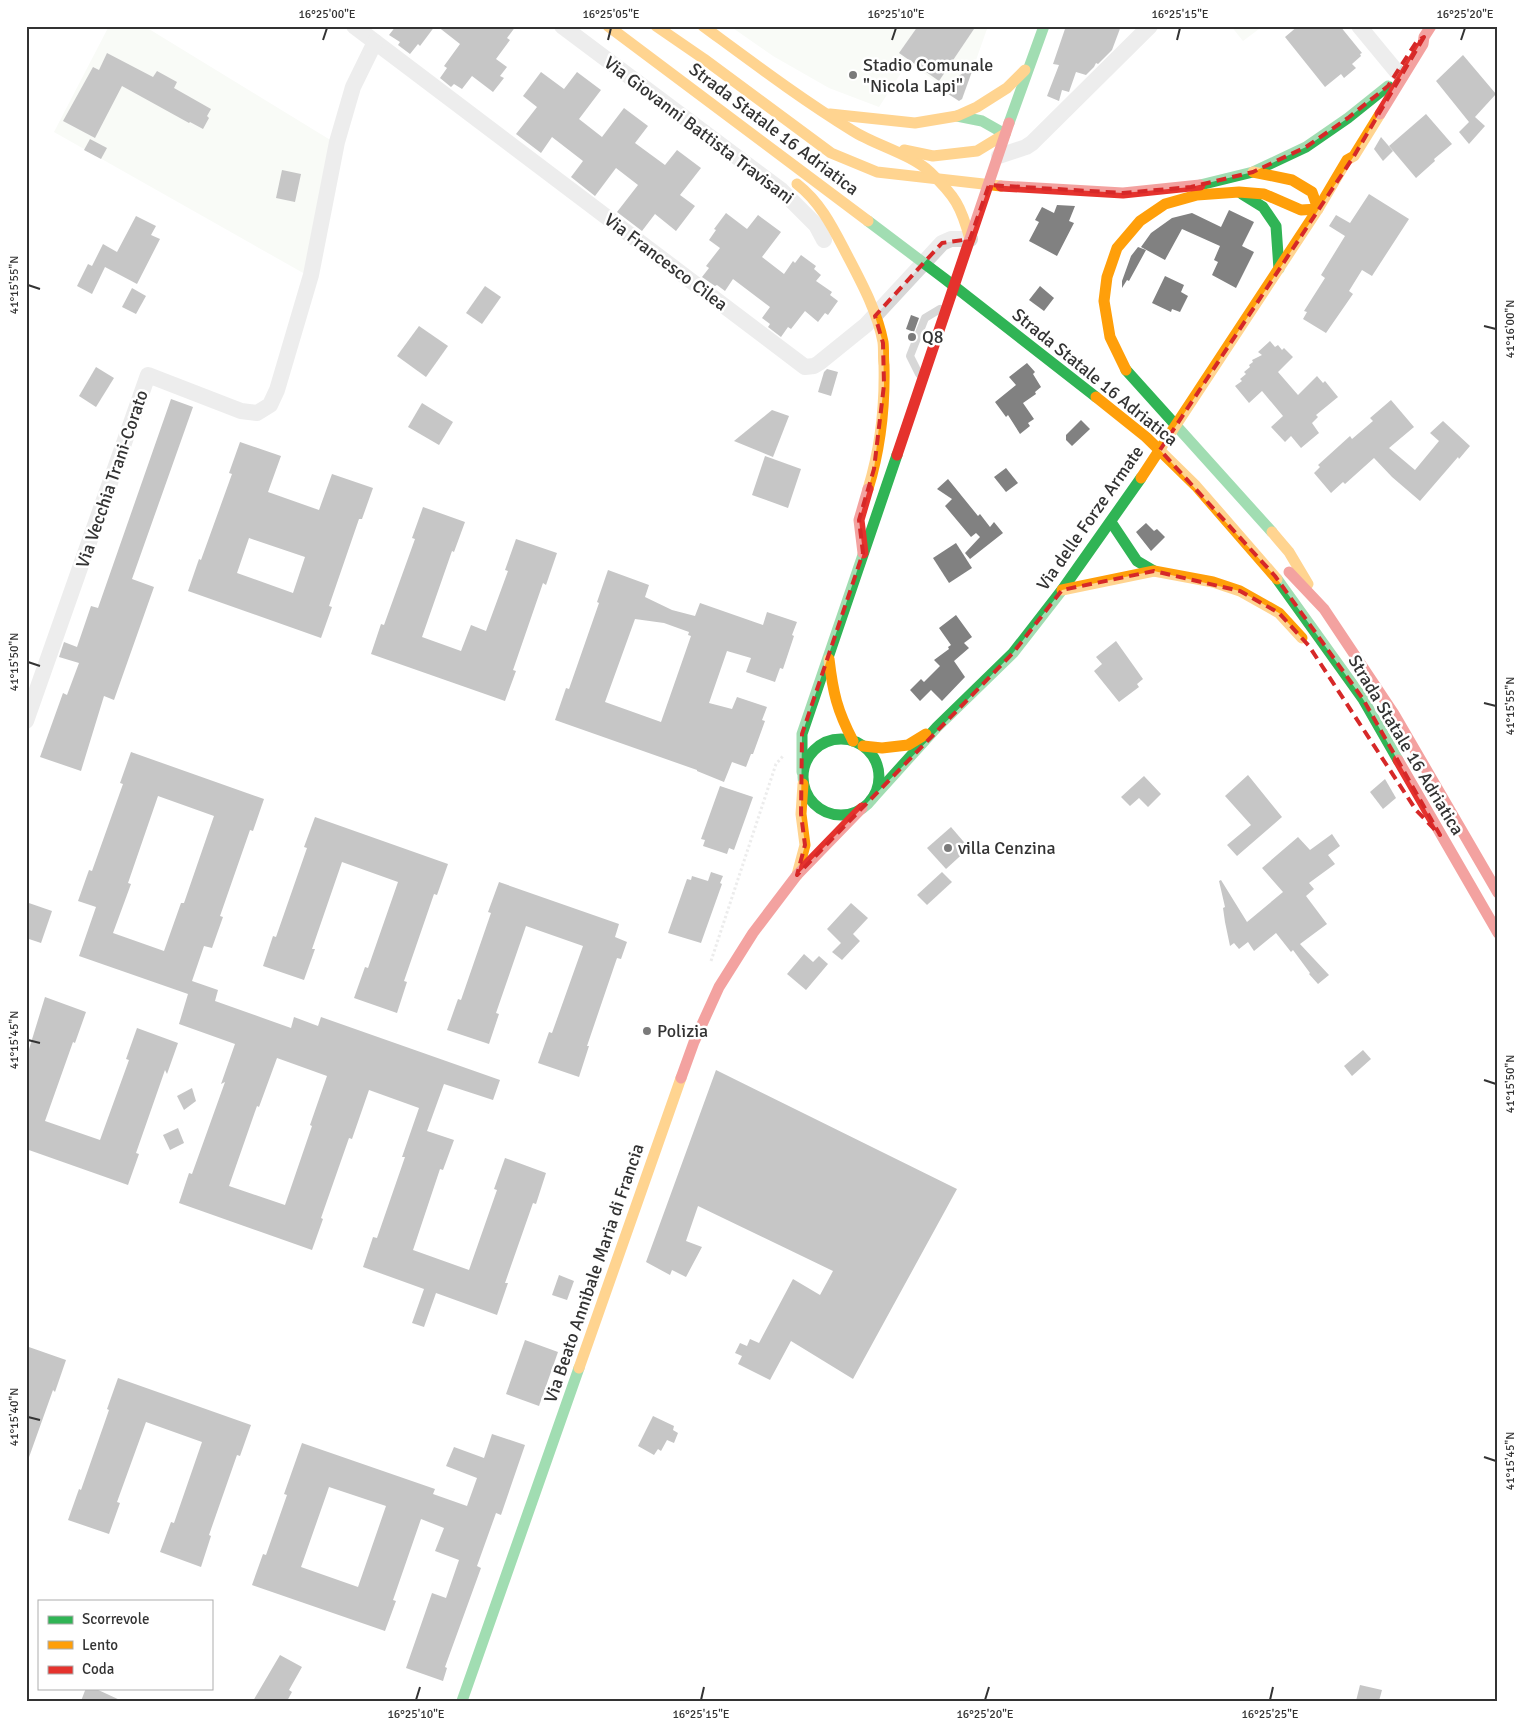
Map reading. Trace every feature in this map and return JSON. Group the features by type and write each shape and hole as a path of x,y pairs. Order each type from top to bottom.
{"main road":[{"path":"603,26 618,47"},
{"name":"Strada Statale 16 Adriatica","path":"608,26 945,279 1066,373 1146,437 1196,486 1274,576 1362,699 1498,934"},
{"path":"656,26 831,153 877,172 989,186 1123,193 1191,187 1253,172 1306,146 1348,118 1393,79"},
{"path":"702,26 854,132 884,145 928,170 954,197 963,214 970,239"},
{"path":"829,651 832,688 840,716 858,743 872,755 877,766 879,778 877,790 866,804 838,815 826,812 816,806 807,796 802,772 802,734 829,651 999,156 1028,66 1044,26"},
{"name":"Via delle Forze Armate","path":"866,804 937,727 1013,652 1112,522 1318,209 1347,160 1354,156 1423,44 1424,37 1431,26"},
{"name":"Via delle Forze Armate","path":"1347,160 1347,152 1417,41 1424,37"},
{"path":"957,116 1007,88 1028,66"},
{"path":"829,114 915,123 957,116 976,118 990,123 1006,134"},
{"path":"884,145 934,156 976,151 1006,134"},
{"path":"1253,172 1292,180 1312,192 1318,209 1301,210 1264,194 1239,192 1197,195 1165,204 1140,221 1117,248 1107,277 1104,301 1110,337 1126,371 1229,483 1288,552 1324,609"},
{"path":"791,180 806,191 828,218 870,301 883,343 884,385 880,429 874,469 859,520 863,554"},
{"path":"1239,192 1263,207 1276,226 1279,269"},
{"path":"927,246 966,276"},
{"name":"Strada Statale 16 Adriatica","path":"1156,429 1176,449"},
{"path":"1112,522 1137,561 1154,571 1213,582 1240,591 1279,613 1309,646"},
{"name":"Strada Statale 16 Adriatica","path":"1282,564 1324,609 1394,714 1498,893"},
{"path":"1062,590 1154,571"},
{"name":"Via delle Forze Armate","path":"858,743 882,748 908,745 937,727"},
{"path":"802,772 805,761 820,744 842,738 858,743"},
{"name":"Via Beato Annibale Maria di Francia","path":"797,875 805,845 801,814 803,784"},
{"path":"1400,785 1416,810 1440,835"},
{"name":"Via Beato Annibale Maria di Francia","path":"462,1701 694,1042 719,987 753,933 797,875 866,804"}],"street":[{"name":"Via Giovanni Battista Travisani","path":"562,26 781,190 802,208 816,225 844,276 866,325"},
{"path":"999,156 1026,147 1032,143 1150,26"},
{"path":"1359,26 1393,79"},
{"name":"Via Francesco Cilea","path":"366,32 805,367 814,366 819,363 866,325 942,243 951,239 970,239"},
{"name":"Via Vecchia Trani-Corato","path":"26,721 148,375 241,411 257,413 270,405 280,381 311,275 337,142 353,88 366,32"}],"lane":[{"path":"922,381 910,356 925,318 948,304"}],"path":[{"path":"710,967 776,764 802,734"}],"highlighted area":[{"path":"1424,37 1354,156 1160,450 1275,576 1363,699 1440,835 1416,810 1309,646 1279,613 1240,591 1154,571 1062,590 1013,653 797,875 805,845 801,814 802,734 863,553 859,520 874,469 884,385 883,343 875,316 942,243 970,239 989,185 1123,193 1191,187 1253,172 1306,147 1348,118 1388,86 1417,41"}],"shaded area":[{"path":"109,26 144,26 332,141 305,274 54,132"},
{"name":"Stadio Comunale \"Nicola Lapi\"","path":"730,26 988,26 962,100 908,62 879,107 829,88 773,56"},
{"path":"1231,26 1263,26 1243,41"}],"building":[{"path":"396,26 435,26 420,46 418,44 410,54 398,45 400,42 389,35"},
{"path":"437,26 516,26 507,38 510,40 496,59 507,67 500,76 504,78 493,92 472,76 462,89 454,84 451,87 440,78 447,68 444,66 460,44"},
{"path":"918,26 976,26 939,81 899,53"},
{"path":"1066,26 1121,26 1112,50 1098,64 1096,63 1086,75 1076,72 1069,92 1062,90 1059,101 1047,96 1059,65 1053,64"},
{"path":"1298,26 1340,26 1362,53 1352,64 1356,68 1344,78 1341,74 1325,87 1285,37"},
{"path":"107,53 153,77 157,71 177,82 174,88 211,109 203,129 122,86 95,138 63,121 93,67 99,70"},
{"path":"1463,55 1496,94 1475,117 1485,126 1469,144 1459,132 1469,122 1436,81"},
{"path":"975,63 962,99 959,101 942,90"},
{"path":"541,72 564,89 577,72 601,90 579,119 602,137 624,108 648,126 635,143 665,165 677,150 701,168 680,195 695,206 676,231 655,214 642,231 617,212 638,185 616,168 595,196 571,177 583,161 552,137 541,153 516,134 537,107 523,96"},
{"path":"1426,114 1452,144 1416,178 1389,146"},
{"path":"1381,137 1393,151 1383,161 1374,149"},
{"path":"90,139 107,148 101,159 84,150"},
{"path":"282,170 301,174 295,202 276,198"},
{"path":"1369,194 1409,219 1372,276 1362,270 1349,291 1353,294 1326,333 1303,319 1307,312 1304,311 1325,278 1321,275 1345,236 1329,226 1336,215 1350,223"},
{"path":"1057,205 1075,206 1069,221 1074,223 1057,256 1029,241 1039,222 1035,220 1042,207 1054,213"},
{"path":"1229,210 1254,222 1242,246 1254,252 1236,288 1212,275 1218,262 1214,260 1220,246 1182,229 1165,260 1141,247 1151,233 1172,218 1192,213 1221,227"},
{"path":"726,213 747,229 758,215 781,232 762,257 784,274 793,261 795,263 801,255 816,266 814,269 821,275 816,281 832,292 830,295 838,301 828,315 825,313 818,322 805,311 791,329 788,327 781,337 768,327 770,324 762,318 770,307 733,279 725,291 702,277 709,268 706,266 720,248 709,240 716,230 714,229"},
{"path":"136,216 156,226 151,235 160,239 137,284 105,267 92,294 77,286 88,264 92,266 103,244 117,252"},
{"path":"1138,247 1146,250 1129,281 1127,280 1122,288 1122,281 1131,256"},
{"path":"1165,276 1184,285 1181,292 1188,296 1180,312 1172,309 1171,312 1152,303"},
{"path":"485,286 501,297 482,324 466,313"},
{"path":"1040,286 1054,298 1044,311 1029,300"},
{"path":"132,288 146,296 136,314 122,307"},
{"path":"911,315 919,318 914,332 906,329"},
{"path":"419,326 448,346 426,377 397,356"},
{"path":"1270,341 1275,347 1278,345 1282,350 1284,348 1293,357 1278,372 1298,395 1317,376 1323,383 1325,381 1338,397 1316,415 1318,417 1312,423 1319,433 1301,448 1291,436 1285,442 1271,427 1283,416 1262,391 1249,403 1235,386 1242,381 1240,379 1246,374 1244,372 1250,367 1249,365 1253,362 1252,360 1262,355 1258,352"},
{"path":"1027,363 1035,372 1033,374 1041,387 1035,392 1036,394 1023,403 1034,419 1028,423 1030,426 1020,434 1008,415 1006,417 995,402 1016,385 1009,377"},
{"path":"96,367 114,378 96,407 79,396"},
{"path":"827,369 838,372 831,396 818,392 824,372"},
{"path":"171,399 193,407 132,579 154,587 114,700 104,696 81,771 40,757 63,693 67,695 79,663 59,657 64,642 77,647 91,606 98,608"},
{"path":"1391,400 1414,427 1389,448 1415,470 1439,441 1430,433 1443,421 1470,446 1420,501 1392,477 1374,458 1345,484 1343,482 1331,493 1314,473 1320,467 1318,465 1350,436 1352,439 1373,421 1370,418"},
{"path":"422,403 453,422 439,445 408,427"},
{"path":"772,410 789,416 773,457 734,441"},
{"path":"1081,420 1090,429 1072,446 1066,440 1066,435"},
{"path":"240,442 281,456 268,492 319,510 332,474 373,488 362,519 359,519 329,606 332,607 321,638 188,591 232,474 229,473","holes":["249,538 305,557 293,593 237,573"]},
{"path":"765,456 801,469 788,508 752,495"},
{"path":"1006,468 1018,483 1006,492 994,477"},
{"path":"948,479 978,516 980,514 990,527 994,522 1003,533 970,559 965,553 980,537 976,533 971,537 945,506 952,499 937,489"},
{"path":"423,507 465,522 454,552 452,551 422,637 461,651 471,625 486,631 508,571 505,570 516,539 557,553 546,585 543,583 513,670 516,671 505,701 371,654 381,624 384,625 415,539 412,538"},
{"path":"1146,523 1154,531 1157,529 1165,537 1151,551 1136,532"},
{"path":"956,543 972,568 949,583 933,558"},
{"path":"608,570 649,585 645,597 672,610 695,616 700,603 763,625 767,612 797,622 783,669 780,668 775,682 746,672 751,658 727,651 709,703 732,709 737,697 767,707 762,720 765,721 753,754 751,754 746,767 732,762 724,782 697,770 555,720 566,688 569,689 599,603 597,602","holes":["635,619 664,623 689,632 688,635 691,636 661,722 605,702"]},
{"path":"956,615 972,637 964,643 969,648 954,661 965,677 942,701 931,690 920,701 910,690 921,679 924,682 940,666 934,660 949,649 948,647 951,645 939,628"},
{"path":"1116,641 1143,679 1137,684 1139,687 1119,702 1094,671 1102,664 1096,657"},
{"path":"131,752 264,799 253,831 250,830 220,916 223,917 212,948 204,946 192,981 218,990 215,1001 291,1028 294,1017 318,1026 321,1017 500,1080 493,1100 444,1084 427,1131 454,1140 443,1170 440,1169 413,1250 469,1270 497,1190 494,1189 505,1158 546,1173 536,1204 533,1203 505,1283 508,1283 497,1315 436,1293 424,1327 412,1323 424,1289 363,1267 373,1237 377,1238 405,1157 402,1157 419,1108 369,1090 352,1139 349,1138 312,1250 179,1203 189,1173 192,1174 225,1082 221,1084 235,1044 179,1024 188,994 79,956 96,907 78,901 89,870 92,871 123,784 120,783","holes":["158,796 214,816 184,903 181,903 164,951 113,933 131,884 128,883","277,1058 327,1076 285,1205 229,1186 257,1106 259,1107"]},
{"path":"1248,775 1282,817 1237,856 1227,845 1251,825 1225,796"},
{"path":"1144,776 1161,794 1148,807 1139,798 1130,806 1121,797"},
{"path":"1385,779 1396,798 1383,809 1370,792"},
{"path":"720,786 753,797 734,850 729,848 727,854 703,846 705,840 701,839"},
{"path":"315,817 448,864 437,895 434,894 404,981 407,982 397,1013 354,998 365,967 368,968 398,882 342,862 312,949 315,949 304,980 263,966 273,936 276,937 307,848 304,847"},
{"name":"villa Cenzina","path":"951,827 969,848 946,869 927,848"},
{"path":"1332,834 1340,846 1328,855 1335,864 1309,883 1314,889 1306,896 1327,924 1300,944 1329,975 1318,984 1293,950 1291,952 1276,933 1254,951 1248,942 1239,949 1234,943 1230,946 1223,908 1225,907 1219,881 1221,880 1247,922 1283,892 1262,868 1298,837 1310,850"},
{"path":"711,872 723,876 720,883 722,884 701,943 668,933 687,879 691,880 692,876 708,881"},
{"path":"942,872 952,882 927,905 917,895"},
{"path":"499,882 619,924 615,937 627,942 621,959 617,958 587,1046 589,1046 579,1077 538,1063 549,1032 552,1033 583,946 526,926 496,1013 499,1014 489,1044 447,1030 458,999 461,1000 491,913 488,912"},
{"path":"26,902 52,911 41,943 26,938"},
{"path":"851,903 868,918 853,934 860,941 842,960 832,952 841,943 827,929"},
{"path":"804,954 813,962 819,956 828,964 806,990 787,974"},
{"path":"45,997 86,1012 75,1043 73,1042 45,1121 100,1140 129,1060 126,1059 137,1028 178,1043 167,1074 165,1070 136,1153 139,1154 128,1185 26,1149 26,1059"},
{"path":"1363,1050 1371,1059 1352,1076 1344,1066"},
{"path":"716,1070 957,1189 853,1379 791,1341 770,1380 738,1364 742,1356 735,1353 740,1343 747,1346 750,1339 759,1343 793,1279 820,1295 833,1271 698,1206 686,1241 702,1247 686,1277 672,1270 670,1275 646,1262"},
{"path":"192,1088 196,1101 184,1110 177,1096"},
{"path":"178,1128 184,1143 170,1150 163,1135"},
{"path":"559,1275 574,1281 567,1300 552,1295"},
{"path":"525,1340 558,1352 539,1406 506,1394"},
{"path":"26,1346 66,1360 28,1460 26,1460"},
{"path":"118,1378 251,1425 240,1456 237,1455 209,1535 211,1536 201,1567 160,1552 171,1522 174,1523 202,1442 146,1422 117,1502 120,1503 109,1534 68,1520 79,1489 81,1490"},
{"path":"653,1416 674,1426 673,1430 678,1433 674,1443 667,1440 661,1451 658,1449 654,1455 638,1446"},
{"path":"492,1434 525,1445 501,1515 496,1513 477,1566 481,1568 445,1667 447,1668 443,1681 406,1668 432,1593 446,1598 459,1560 435,1551 444,1528 421,1519 393,1600 396,1601 385,1631 252,1585 263,1554 266,1555 287,1495 284,1494 302,1443 435,1489 433,1494 467,1506 477,1478 446,1466 454,1447 484,1458","holes":["329,1487 386,1506 358,1587 301,1567"]},
{"path":"280,1655 302,1667 289,1690 292,1692 287,1701 253,1701"},
{"path":"1360,1685 1382,1690 1379,1701 1356,1701"},
{"path":"85,1690 98,1690 122,1701 81,1701"}],"traffic: fast":[{"path":"1009,123 1044,26"},
{"path":"1200,185 1253,172 1306,147 1348,118 1388,86"},
{"path":"957,116 982,121 1005,134"},
{"path":"1242,194 1263,207 1276,226 1279,269"},
{"path":"868,221 1096,397"},
{"path":"1126,370 1272,532"},
{"path":"802,772 802,734 897,455"},
{"path":"871,800 937,727 1013,653 1062,590 1141,478"},
{"path":"1111,522 1137,561 1154,571"},
{"path":"1277,579 1363,699 1398,760"},
{"path":"841,739 856,742 868,750 876,762 879,777 876,792 868,804 856,812 841,815 826,812 814,804 806,792 803,777 806,762 814,750 826,742 841,739"},
{"path":"462,1701 579,1368"}],"traffic: slow":[{"path":"608,26 868,221"},
{"path":"656,26 831,153 877,172 1001,186"},
{"path":"703,26 834,119 862,136 913,160 930,172 946,188 956,202 970,239"},
{"path":"830,114 915,123 957,116 977,107 1007,88 1025,70"},
{"path":"1141,478 1318,209 1347,160 1354,156 1380,114"},
{"path":"904,150 933,156 977,151 1005,134"},
{"path":"1126,370 1110,337 1104,301 1107,277 1117,248 1140,221 1165,204 1197,195 1239,192 1264,194 1301,210 1318,209 1312,192 1292,180 1253,172"},
{"path":"797,184 819,207 830,224 867,295 877,318 883,342 883,412 879,444 868,489"},
{"path":"1096,397 1146,437 1196,486 1277,579"},
{"path":"1272,532 1289,552 1308,584"},
{"path":"1062,590 1154,571 1213,582 1240,591 1279,613 1302,638"},
{"path":"829,659 836,701 853,741"},
{"path":"863,746 882,748 908,745 926,734"},
{"path":"797,875 805,845 801,814 803,784"},
{"path":"579,1368 681,1078"}],"traffic: jam":[{"path":"1380,114 1423,44 1424,37 1431,26"},
{"path":"897,455 1009,123"},
{"path":"1001,186 1123,193 1200,185"},
{"path":"863,553 859,520 868,489"},
{"path":"1289,572 1324,609 1394,714 1498,893"},
{"path":"1398,760 1498,933"},
{"path":"681,1078 694,1042 719,987 753,933 797,875 862,808"}],"place":[{"name":"Stadio Comunale \"Nicola Lapi\"","path":"853,75"},
{"name":"Q8","path":"912,337"},
{"name":"villa Cenzina","path":"948,848"},
{"name":"Polizia","path":"647,1031"}]}
